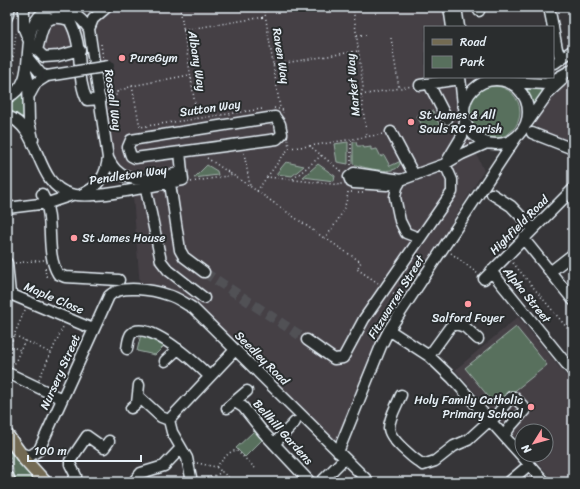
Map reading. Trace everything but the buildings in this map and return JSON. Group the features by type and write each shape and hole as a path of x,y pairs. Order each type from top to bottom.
{"main road":[{"path":"7,435 20,453 45,482"}],"street":[{"path":"7,18 10,7"},
{"path":"24,7 24,29 29,41"},
{"path":"7,98 19,88 22,71 28,58 29,41 33,22 46,8 70,11 82,20 89,29 94,19 108,7"},
{"path":"449,7 452,26"},
{"path":"456,7 459,26"},
{"path":"549,7 553,26"},
{"path":"80,50 58,56 44,57 37,50 45,22 50,18 59,16 70,20 80,50 81,86 87,100 100,99"},
{"name":"Rossall Way","path":"82,194 94,187 102,178 108,158 89,29"},
{"path":"554,33 558,61 573,50"},
{"path":"28,58 41,74 47,76"},
{"path":"29,96 36,83 47,76 106,67"},
{"path":"445,164 460,140 464,116 464,103 472,90 479,85 496,81 546,84 573,70"},
{"path":"345,174 350,182 382,185 401,180 445,164 462,154 490,143 504,143 528,130 549,92 573,70"},
{"path":"22,71 28,79 29,122 33,133 33,144"},
{"path":"447,119 424,84 460,78 464,116 472,134 490,143 499,156 497,166"},
{"path":"484,78 515,87 524,98 528,117 528,130"},
{"path":"7,116 18,122 33,144 44,169 59,188 72,194"},
{"path":"275,117 280,124 282,134 277,139 242,144 135,158 131,156 128,147 131,140 275,117"},
{"path":"528,130 573,149"},
{"path":"392,132 414,175"},
{"name":"Fitzwarren Street","path":"341,455 380,346 443,247 517,136"},
{"path":"180,152 182,176"},
{"path":"108,158 117,171 124,176 145,183 161,261 168,270 204,298"},
{"path":"307,340 334,359 343,358 364,319 452,192 452,180 445,164"},
{"path":"29,205 35,202 42,194 45,184 44,169"},
{"name":"Pendleton Way","path":"72,194 94,195 182,176"},
{"path":"169,179 180,250 184,257 204,272"},
{"path":"401,180 397,186 395,197 400,222 406,233 419,238"},
{"name":"Highfield Road","path":"487,275 573,189"},
{"path":"42,194 48,203"},
{"path":"7,208 48,203 72,194"},
{"path":"492,194 511,206 533,229"},
{"name":"Seedley Road","path":"48,203 53,260 58,274 65,277 118,285 123,288 168,294 193,308 239,350 299,415 369,482"},
{"path":"523,238 573,300"},
{"path":"550,272 573,254"},
{"name":"Maple Close","path":"7,263 10,294 93,329"},
{"name":"Alpha Street","path":"487,275 573,372"},
{"name":"Nursery Street","path":"20,453 30,456 38,450 108,296 118,285"},
{"path":"429,356 450,327 456,324 465,327 478,339"},
{"path":"389,330 429,356 545,482"},
{"path":"127,349 131,334 139,331 162,338 178,349 209,376"},
{"path":"165,361 178,349"},
{"path":"170,420 209,376 239,350"},
{"path":"10,374 62,399"},
{"path":"131,408 137,402 139,385"},
{"name":"Bellhill Gardens","path":"247,391 231,405 242,407 310,482"},
{"path":"401,395 389,428 390,433 396,442 423,465 435,461 454,446 468,440 490,421 511,397 514,397 525,410 504,436"},
{"path":"138,396 161,417 170,420"},
{"path":"397,405 406,411"},
{"path":"274,444 299,415"},
{"path":"170,420 172,432 189,463 192,482"},
{"path":"72,482 76,476 70,461 87,436 104,448 109,441"},
{"path":"138,473 164,466 181,448"},
{"path":"321,482 341,455"},
{"path":"510,482 529,465"}],"path":[{"name":"Albany Way","path":"180,7 197,118"},
{"name":"Raven Way","path":"264,7 280,108"},
{"name":"Market Way","path":"353,7 358,35 358,51 363,87 361,95 367,137"},
{"path":"183,30 265,17"},
{"path":"11,73 16,32"},
{"path":"358,35 367,35"},
{"path":"391,38 399,88"},
{"path":"273,65 358,51"},
{"path":"102,52 110,93 144,83 190,75"},
{"path":"7,75 22,71"},
{"path":"361,95 424,84"},
{"name":"Sutton Way","path":"132,86 140,127 277,107 280,108"},
{"path":"100,99 117,95 117,92"},
{"path":"289,148 310,146 392,132"},
{"path":"257,191 267,177 341,185 345,174 351,166 351,139"},
{"path":"242,144 250,186"},
{"path":"310,146 345,174"},
{"path":"200,149 201,154 361,262"},
{"path":"292,180 322,155"},
{"path":"182,176 187,183 233,175"},
{"path":"325,238 343,212 347,202 348,192"},
{"path":"443,247 487,275"},
{"path":"507,254 573,335"},
{"path":"20,350 10,346 28,302"},
{"path":"35,386 67,318"},
{"path":"14,335 51,353"},
{"path":"10,374 25,340"},
{"path":"7,448 9,479"},
{"path":"216,467 229,453 236,450 254,468"},
{"path":"189,463 199,463 216,467 234,482"},
{"path":"192,482 214,476 222,472"}],"shaded area":[{"path":"149,7 442,7 445,26 424,26 424,78 454,78 461,117 484,171 418,276 372,356 338,447 195,308 140,288 133,197 121,171 112,157 96,25 107,14"},
{"path":"58,12 80,22 88,55 37,61 33,47 35,30"},
{"path":"573,76 573,145 560,141 534,125 553,92"},
{"name":"Holy Family Catholic Primary School","path":"518,317 573,384 573,482 555,482 538,463 554,463 554,423 514,423 514,436 455,370"}],"green space":[{"path":"521,85 540,87 544,95 533,111 528,95"},
{"path":"489,86 499,86 513,93 520,107 520,117 513,131 499,138 489,138 479,134 472,127 468,117 468,107 472,97 479,90"},
{"path":"24,87 24,116 22,117 7,110 7,103"},
{"path":"428,111 433,111 440,126 426,133 417,116"},
{"path":"348,142 348,164 337,162 334,144"},
{"path":"353,142 356,142 357,146 363,146 364,148 371,147 371,150 377,149 381,157 384,155 390,166 401,161 400,165 395,169 383,170 353,164"},
{"path":"286,162 304,166 292,176 276,174"},
{"path":"318,164 335,176 334,181 303,177"},
{"path":"207,165 217,171 218,175 194,178"},
{"path":"516,327 547,365 496,406 465,368"},
{"path":"141,334 165,345 155,355 137,351"},
{"path":"254,431 262,440 245,457 236,448"},
{"path":"8,448 37,482 16,482"}],"tunnel":[{"path":"204,272 307,340"}],"place":[{"name":"PureGym","path":"122,58"},
{"name":"St James & All Souls RC Parish","path":"411,122"},
{"name":"St James House","path":"74,238"},
{"name":"Salford Foyer","path":"468,304"},
{"name":"Holy Family Catholic Primary School","path":"531,407"}]}
